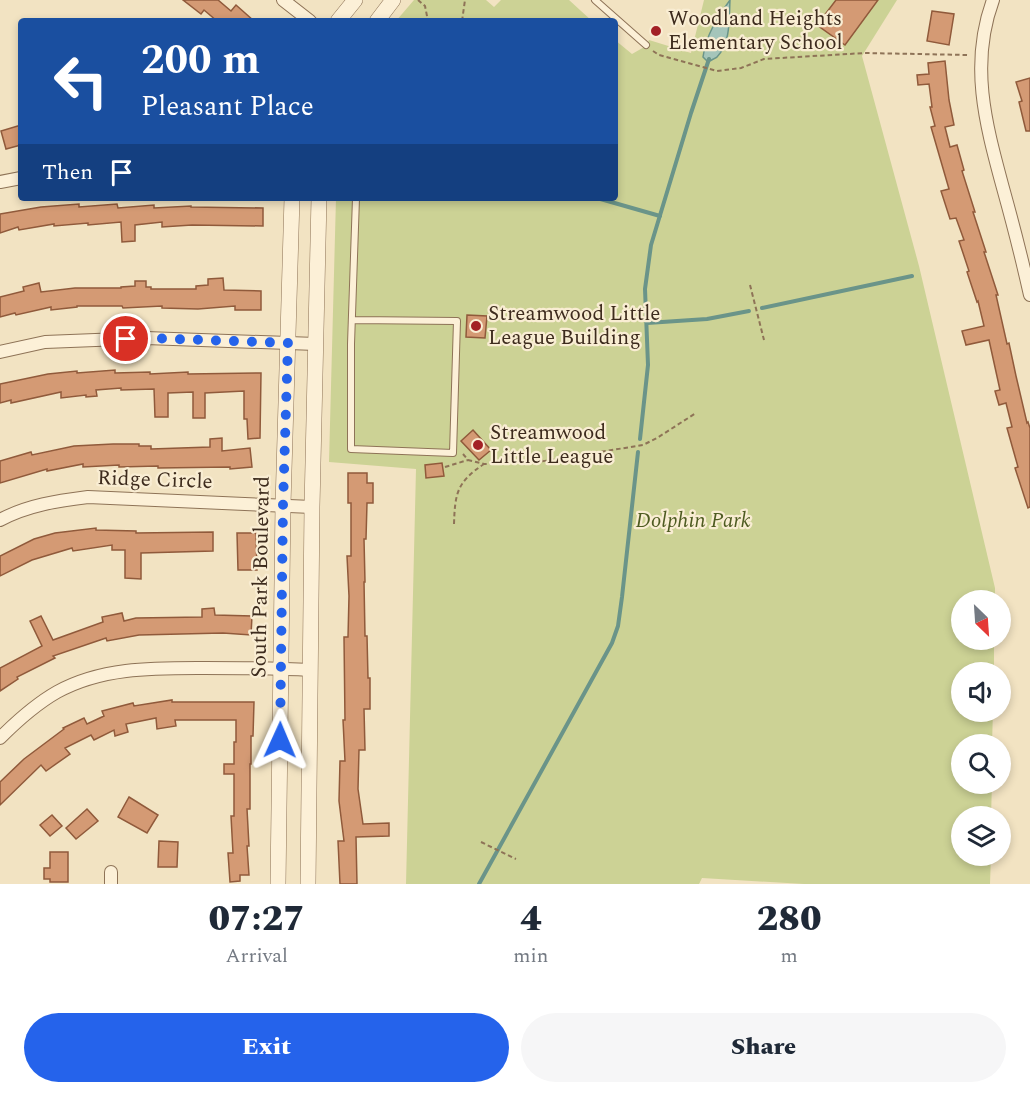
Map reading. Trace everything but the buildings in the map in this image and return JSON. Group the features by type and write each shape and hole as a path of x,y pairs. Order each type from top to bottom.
{"street":[{"path":"283,0 306,18"},
{"path":"340,18 355,0"},
{"path":"379,18 393,0"},
{"path":"993,0 984,30 981,55 983,105 988,134 1026,258 1030,295"},
{"path":"0,182 18,179"},
{"name":"South Park Boulevard","path":"278,884 283,505 292,201"},
{"path":"308,884 312,507 319,201"},
{"path":"0,352 45,342 146,338 316,344"},
{"name":"Ridge Circle","path":"0,520 28,507 88,497 312,507"},
{"path":"0,738 31,710 57,692 114,672 156,668 310,670"}],"lane":[{"path":"595,0 615,18"},
{"path":"618,20 646,45"},
{"path":"353,320 458,321 453,453 351,449 351,344 356,201"}],"path":[{"path":"418,0 424,6 427,18"},
{"path":"462,18 465,0"},
{"path":"646,45 659,55 715,70 741,68 764,59 854,53 981,55"},
{"path":"750,285 764,340"},
{"path":"453,443 468,460 484,465 538,462 643,445 696,413"},
{"path":"445,467 468,460"},
{"path":"454,524 454,502 460,486 471,473 484,465"},
{"path":"481,842 516,859"}],"green space":[{"path":"414,0 486,0 494,7 501,0 569,0 589,18 399,18"},
{"name":"Dolphin Park","path":"704,0 897,0 862,56 919,266 995,588 995,590 951,590 951,650 994,650 994,662 951,662 951,722 993,722 992,734 951,734 951,794 992,794 991,806 951,806 951,866 991,866 990,884 804,884 702,878 699,884 406,884 416,469 329,462 336,201 618,201 618,42 632,54 646,46 649,40 691,53"}],"water":[{"path":"730,0 725,45 717,57 708,62 703,57 709,34"}],"waterway":[{"path":"640,439 648,365 645,289 651,245 709,59"},
{"path":"608,201 660,216"},
{"path":"762,308 912,276"},
{"path":"647,323 707,319 749,311"},
{"path":"479,884 612,643 618,626 622,597 638,452"}],"place":[{"name":"Woodland Heights Elementary School","path":"656,31"},
{"name":"Streamwood Little League Building","path":"476,326"},
{"name":"Streamwood Little League","path":"478,445"}],"route":[{"path":"126,339 288,343 280,740"}]}
